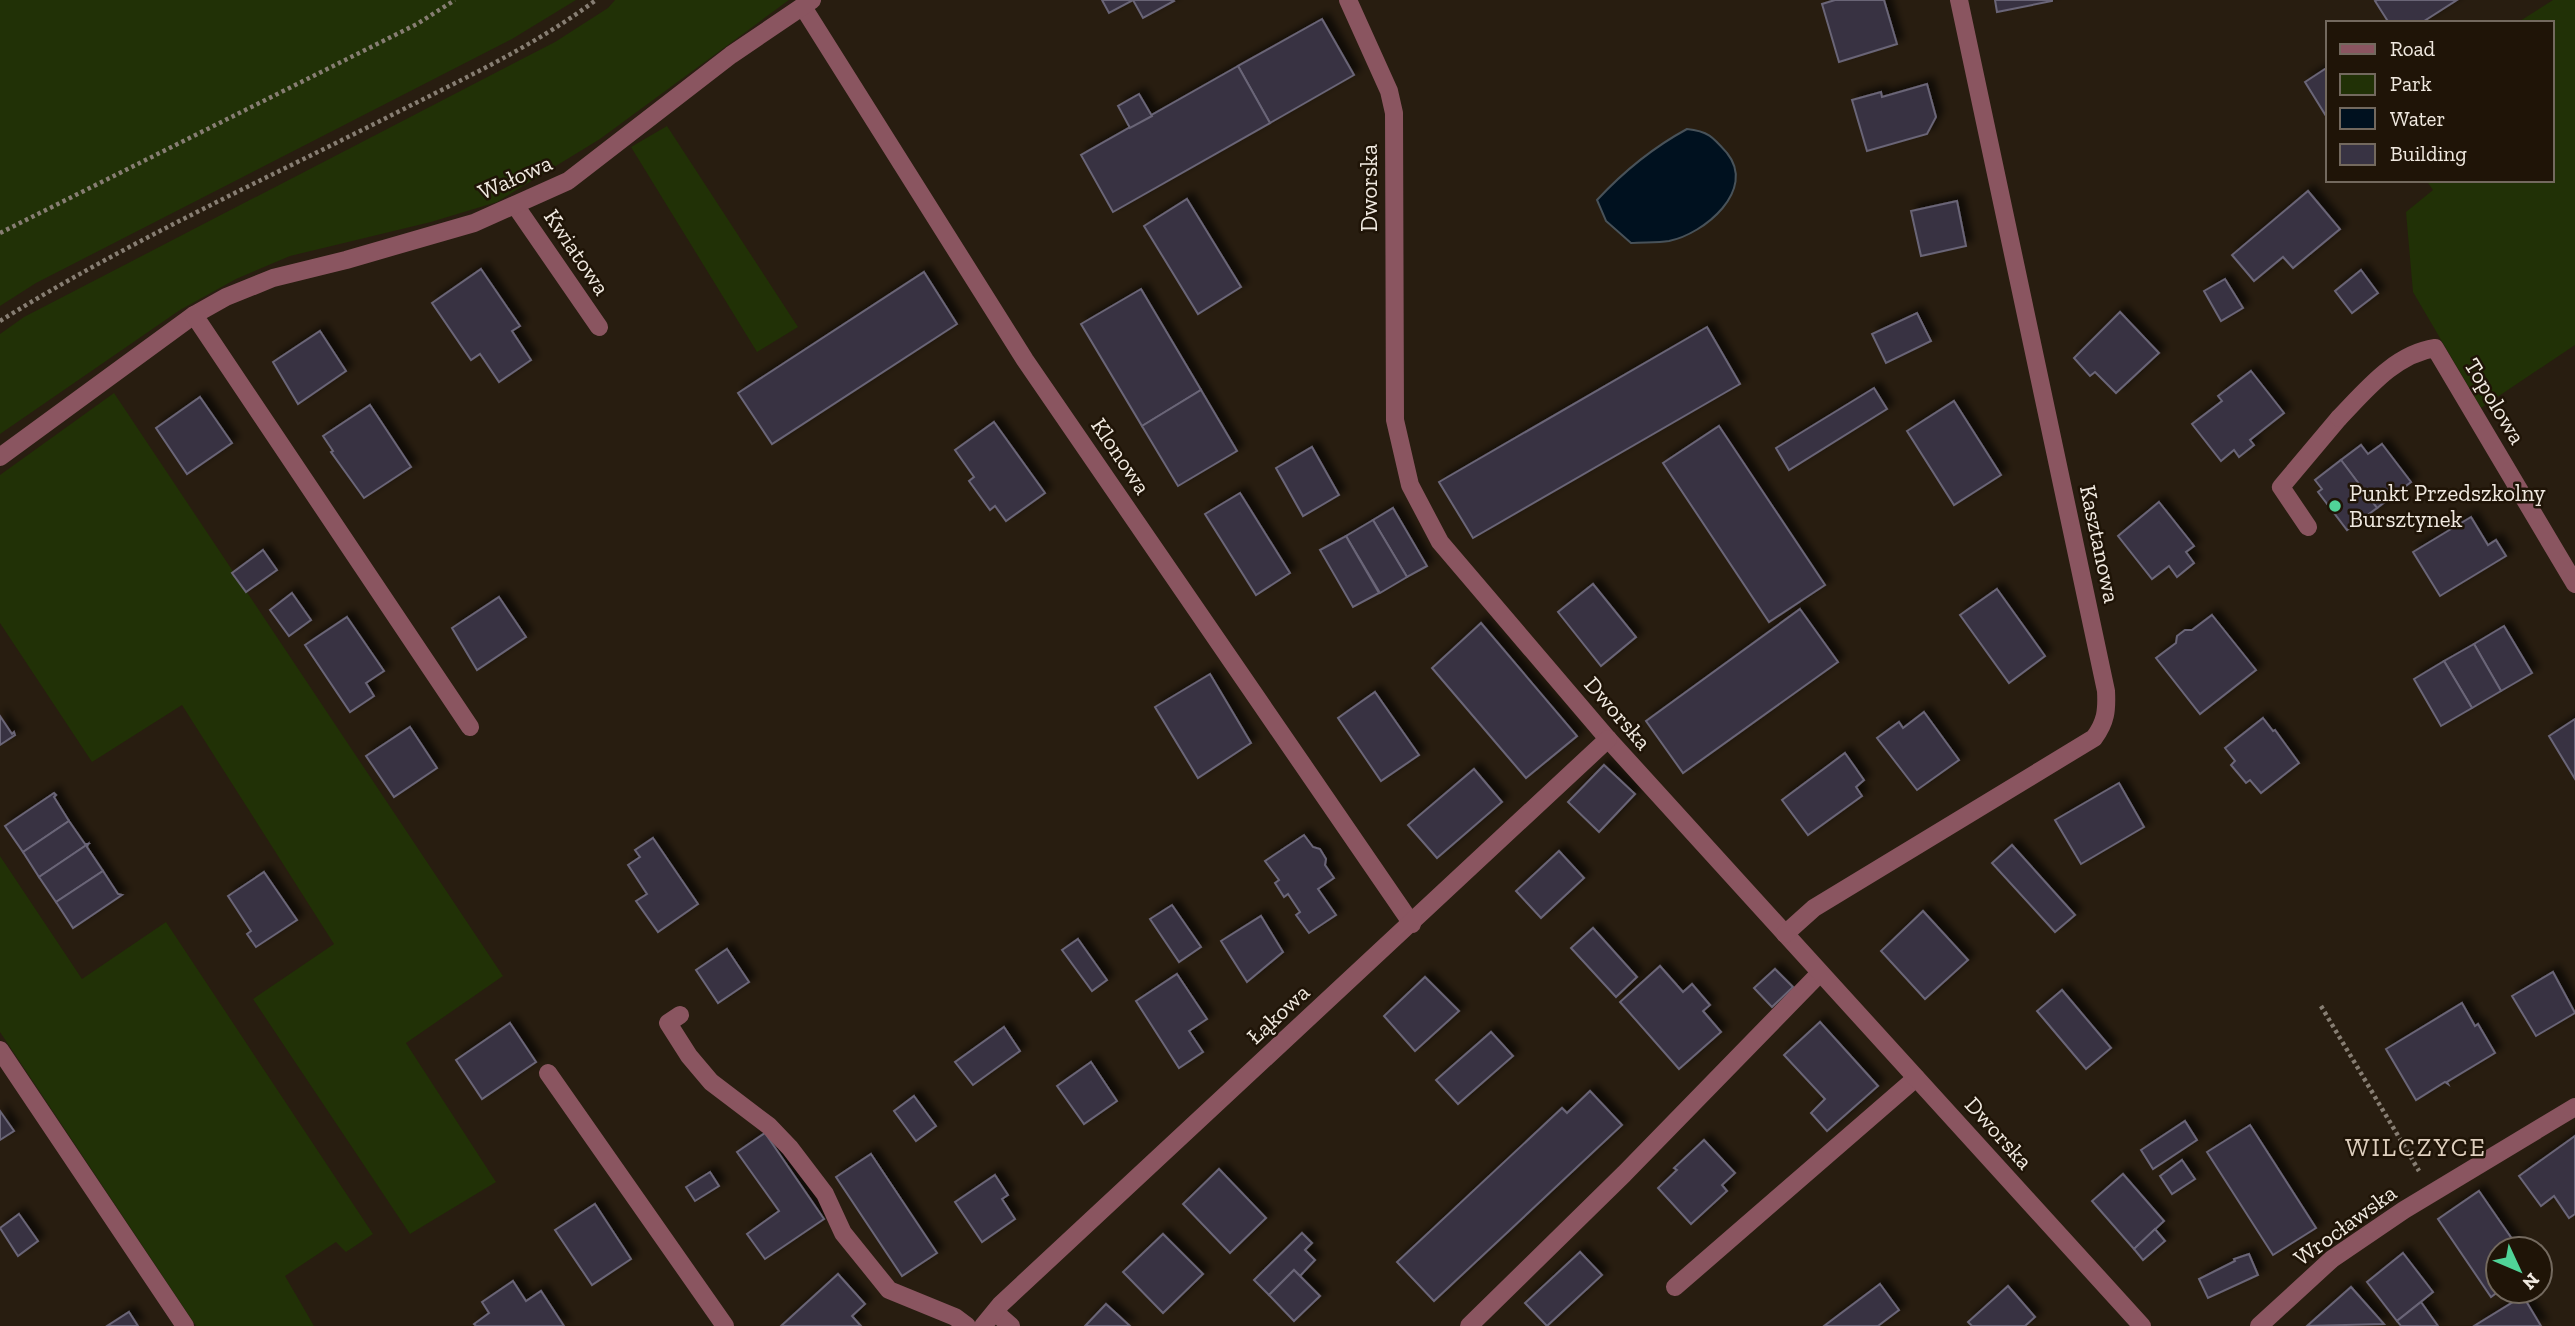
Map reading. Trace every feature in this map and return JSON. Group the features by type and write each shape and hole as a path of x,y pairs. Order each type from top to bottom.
{"street":[{"name":"Dworska","path":"1348,0 1389,91 1394,113 1395,420 1410,485 1425,517 1440,542 1608,739 2142,1326"},
{"name":"Kasztanowa","path":"1785,934 1814,908 2094,738 2104,726 2107,712 2106,691 1959,0"},
{"name":"Wałowa","path":"0,457 194,315 226,297 274,278 474,223 568,181 731,55 807,4"},
{"name":"Klonowa","path":"807,4 1026,360 1412,924"},
{"name":"Kwiatowa","path":"515,205 599,327"},
{"path":"194,315 470,727"},
{"name":"Topolowa","path":"2308,527 2281,487 2339,418 2378,377 2418,350 2435,348 2575,584"},
{"name":"Łąkowa","path":"983,1326 1608,739"},
{"path":"1469,1326 1624,1174 1820,972"},
{"path":"680,1015 668,1023 689,1056 711,1082 769,1126 790,1148 825,1194 843,1233 889,1290 955,1317 967,1326"},
{"path":"0,1050 185,1326"},
{"path":"548,1073 725,1326"},
{"path":"1675,1287 1916,1078"},
{"name":"Wrocławska","path":"2259,1326 2332,1259 2432,1193 2575,1107"},
{"path":"995,1312 1011,1326"}],"path":[{"path":"0,233 417,24 455,0"},
{"path":"0,321 165,228 523,49 596,0"},
{"path":"2320,1006 2432,1193"}],"green space":[{"path":"0,0 576,0 512,39 36,283 0,306"},
{"path":"615,0 789,0 600,139 497,202 431,222 290,256 236,279 180,310 0,434 0,334 24,317 555,42 608,8"},
{"path":"2553,0 2575,0 2575,345 2481,408 2413,292 2406,212 2433,190 2427,182 2554,182 2554,21 2520,21"},
{"path":"667,126 798,327 757,352 631,147"},
{"path":"114,393 503,976 406,1043 496,1182 410,1234 253,999 334,944 182,705 92,762 0,623 0,475"},
{"path":"0,856 82,979 166,922 373,1234 346,1252 336,1242 285,1276 314,1326 196,1326 0,1032"}],"water":[{"path":"1687,129 1710,136 1727,153 1735,167 1736,181 1731,195 1711,220 1683,237 1664,242 1631,243 1606,221 1597,200 1639,161"}],"building":[{"path":"1102,0 1133,0 1109,13"},
{"path":"1133,0 1173,0 1174,1 1143,18"},
{"path":"1835,0 1884,0 1897,44 1839,62 1822,4"},
{"path":"1995,0 2052,0 2052,1 1997,12"},
{"path":"2457,0 2424,21 2388,21 2375,1"},
{"path":"1322,19 1354,75 1270,123 1238,66"},
{"path":"1238,66 1270,123 1113,212 1081,155"},
{"path":"2326,68 2326,116 2305,82"},
{"path":"1927,84 1936,117 1927,134 1867,151 1852,100 1881,92 1882,97"},
{"path":"1139,94 1152,116 1130,128 1118,106"},
{"path":"2308,191 2340,229 2293,268 2283,257 2254,281 2232,255"},
{"path":"1187,199 1241,287 1198,314 1144,226"},
{"path":"1957,201 1966,246 1921,256 1911,211"},
{"path":"481,269 520,326 512,331 531,360 499,382 480,354 471,360 432,303"},
{"path":"2361,270 2378,293 2352,313 2335,291"},
{"path":"924,272 957,324 772,444 738,393"},
{"path":"2225,279 2243,308 2221,321 2204,291"},
{"path":"1141,289 1201,390 1142,426 1081,324"},
{"path":"2120,312 2159,353 2116,393 2095,372 2090,376 2074,358"},
{"path":"1917,313 1931,341 1886,363 1872,334"},
{"path":"1707,327 1740,384 1473,538 1439,482"},
{"path":"320,331 346,371 298,404 273,362"},
{"path":"2251,371 2284,413 2250,440 2254,445 2239,457 2234,450 2221,461 2192,424 2222,401 2218,396"},
{"path":"1874,388 1887,409 1789,470 1776,448"},
{"path":"1201,390 1237,451 1178,486 1142,426"},
{"path":"200,397 232,443 187,474 156,428"},
{"path":"1954,401 2001,475 1954,505 1907,431"},
{"path":"370,405 411,467 364,498 331,452 333,451 323,436"},
{"path":"994,422 1045,493 1006,521 995,506 990,510 969,481 974,477 955,450"},
{"path":"1719,426 1825,585 1769,622 1663,463"},
{"path":"2382,444 2411,482 2377,508 2341,460 2361,445 2368,454"},
{"path":"1312,447 1339,495 1303,516 1276,468"},
{"path":"2341,460 2377,508 2347,530 2318,492 2322,489 2315,480"},
{"path":"1240,493 1290,573 1256,595 1205,514"},
{"path":"2159,502 2194,546 2186,552 2194,563 2177,577 2169,566 2152,579 2118,536"},
{"path":"1393,508 1427,566 1407,577 1373,520"},
{"path":"2471,517 2488,545 2496,540 2506,556 2440,596 2413,552"},
{"path":"1373,520 1407,577 1380,593 1346,536"},
{"path":"1346,536 1379,593 1353,607 1320,550"},
{"path":"263,550 277,570 246,592 232,573"},
{"path":"1593,584 1636,637 1601,666 1558,612"},
{"path":"1997,589 2045,656 2009,683 1960,615"},
{"path":"292,593 311,620 289,636 270,610"},
{"path":"499,597 526,637 477,670 452,628"},
{"path":"1800,609 1838,662 1683,773 1646,721"},
{"path":"2212,615 2256,670 2200,714 2156,658 2176,643 2177,636 2185,630 2192,630"},
{"path":"347,617 384,671 366,683 374,696 350,712 305,645"},
{"path":"1481,623 1577,736 1526,778 1432,668"},
{"path":"2504,626 2532,673 2501,691 2474,644"},
{"path":"2474,644 2501,691 2472,708 2444,661"},
{"path":"2444,661 2472,708 2441,726 2414,679"},
{"path":"1210,674 1251,743 1198,778 1155,707"},
{"path":"1375,692 1419,755 1381,781 1338,718"},
{"path":"1924,712 1959,760 1917,790 1877,738 1899,722 1903,728"},
{"path":"0,716 15,735 0,745"},
{"path":"2263,718 2299,763 2261,793 2250,780 2246,783 2231,765 2235,761 2225,748"},
{"path":"2575,719 2575,779 2549,736"},
{"path":"410,727 437,768 394,797 366,756"},
{"path":"1845,753 1864,780 1856,787 1862,796 1808,835 1782,800"},
{"path":"1604,765 1635,794 1599,832 1568,802"},
{"path":"1474,769 1502,802 1437,858 1408,825"},
{"path":"2119,783 2144,827 2081,864 2055,820"},
{"path":"54,793 69,821 23,852 5,826"},
{"path":"69,821 85,844 88,844 39,877 23,852"},
{"path":"1304,835 1313,847 1320,849 1326,859 1325,865 1334,878 1318,889 1336,915 1309,933 1296,915 1300,912 1288,894 1284,897 1275,883 1279,880 1265,861"},
{"path":"653,838 698,904 658,932 636,901 647,894 628,865 640,857 635,850"},
{"path":"88,844 87,847 103,871 56,902 39,877"},
{"path":"2012,845 2075,915 2055,932 1992,863"},
{"path":"1559,851 1584,878 1541,918 1516,891"},
{"path":"103,871 118,894 122,895 73,928 56,902"},
{"path":"264,872 297,920 256,947 247,934 251,931 228,896"},
{"path":"1172,905 1201,947 1179,962 1150,919"},
{"path":"1923,911 1968,960 1925,999 1881,951"},
{"path":"1261,916 1283,952 1247,982 1221,941"},
{"path":"1593,928 1637,977 1616,997 1571,948"},
{"path":"1078,939 1107,980 1092,991 1062,950"},
{"path":"727,949 749,982 718,1003 696,970"},
{"path":"1660,966 1683,992 1692,984 1710,1005 1703,1011 1721,1032 1679,1069 1620,1002"},
{"path":"1775,969 1793,987 1772,1007 1754,988"},
{"path":"2553,972 2575,1013 2536,1036 2512,996"},
{"path":"1177,974 1207,1019 1189,1031 1203,1052 1179,1068 1136,1001"},
{"path":"1425,977 1459,1011 1415,1051 1384,1016"},
{"path":"2062,990 2111,1048 2086,1069 2037,1011"},
{"path":"2462,1003 2495,1053 2447,1082 2448,1084 2445,1082 2416,1100 2386,1049"},
{"path":"1820,1022 1878,1086 1827,1131 1811,1113 1825,1099 1784,1055"},
{"path":"510,1023 536,1062 482,1099 456,1060"},
{"path":"1004,1027 1020,1051 973,1085 955,1062"},
{"path":"1491,1032 1513,1056 1458,1104 1436,1080"},
{"path":"1091,1062 1117,1101 1084,1124 1057,1086"},
{"path":"1590,1091 1622,1125 1434,1301 1397,1262 1562,1108 1567,1113"},
{"path":"914,1096 936,1126 916,1141 894,1111"},
{"path":"0,1111 14,1131 0,1140"},
{"path":"2185,1121 2197,1140 2153,1169 2141,1150"},
{"path":"2250,1125 2316,1228 2273,1255 2207,1152"},
{"path":"765,1133 824,1219 765,1259 747,1234 779,1211 737,1152"},
{"path":"2575,1136 2575,1214 2569,1218 2554,1196 2541,1206 2519,1176"},
{"path":"1704,1140 1735,1173 1722,1185 1727,1191 1691,1224 1658,1188 1677,1170 1674,1168"},
{"path":"871,1154 937,1253 902,1276 836,1177"},
{"path":"2182,1160 2195,1179 2172,1194 2160,1176"},
{"path":"1219,1169 1266,1218 1230,1253 1183,1204"},
{"path":"710,1172 719,1186 695,1201 686,1187"},
{"path":"2123,1174 2164,1221 2134,1249 2092,1201"},
{"path":"995,1175 1008,1195 1002,1199 1015,1219 982,1242 955,1202"},
{"path":"2479,1191 2509,1235 2484,1235 2484,1287 2438,1219"},
{"path":"595,1204 631,1259 592,1285 555,1230"},
{"path":"19,1214 38,1241 18,1256 0,1228"},
{"path":"2155,1229 2165,1241 2143,1260 2134,1249"},
{"path":"1302,1233 1312,1243 1305,1250 1315,1260 1300,1276 1294,1270 1269,1295 1254,1280"},
{"path":"1163,1234 1203,1274 1163,1313 1123,1272"},
{"path":"1580,1252 1602,1275 1547,1326 1525,1303"},
{"path":"2403,1253 2433,1292 2397,1321 2367,1282"},
{"path":"2249,1254 2258,1275 2208,1298 2199,1279 2235,1261 2234,1259"},
{"path":"1294,1270 1320,1296 1294,1321 1269,1295"},
{"path":"838,1274 865,1304 852,1316 861,1326 781,1326"},
{"path":"513,1281 526,1301 541,1291 564,1326 476,1326 474,1324 489,1313 482,1302"},
{"path":"1880,1284 1899,1310 1878,1326 1824,1326"},
{"path":"2008,1286 2035,1317 2025,1326 1972,1326 1968,1322"},
{"path":"2351,1287 2384,1324 2307,1326"},
{"path":"2421,1302 2438,1326 2401,1326 2397,1321"},
{"path":"1106,1304 1130,1326 1085,1326"},
{"path":"2508,1305 2528,1305 2541,1326 2474,1326"},
{"path":"129,1312 138,1326 107,1326"}],"place":[{"name":"Punkt Przedszkolny Bursztynek","path":"2335,506"}],"district":[{"name":"WILCZYCE","path":"2416,1147"}]}
